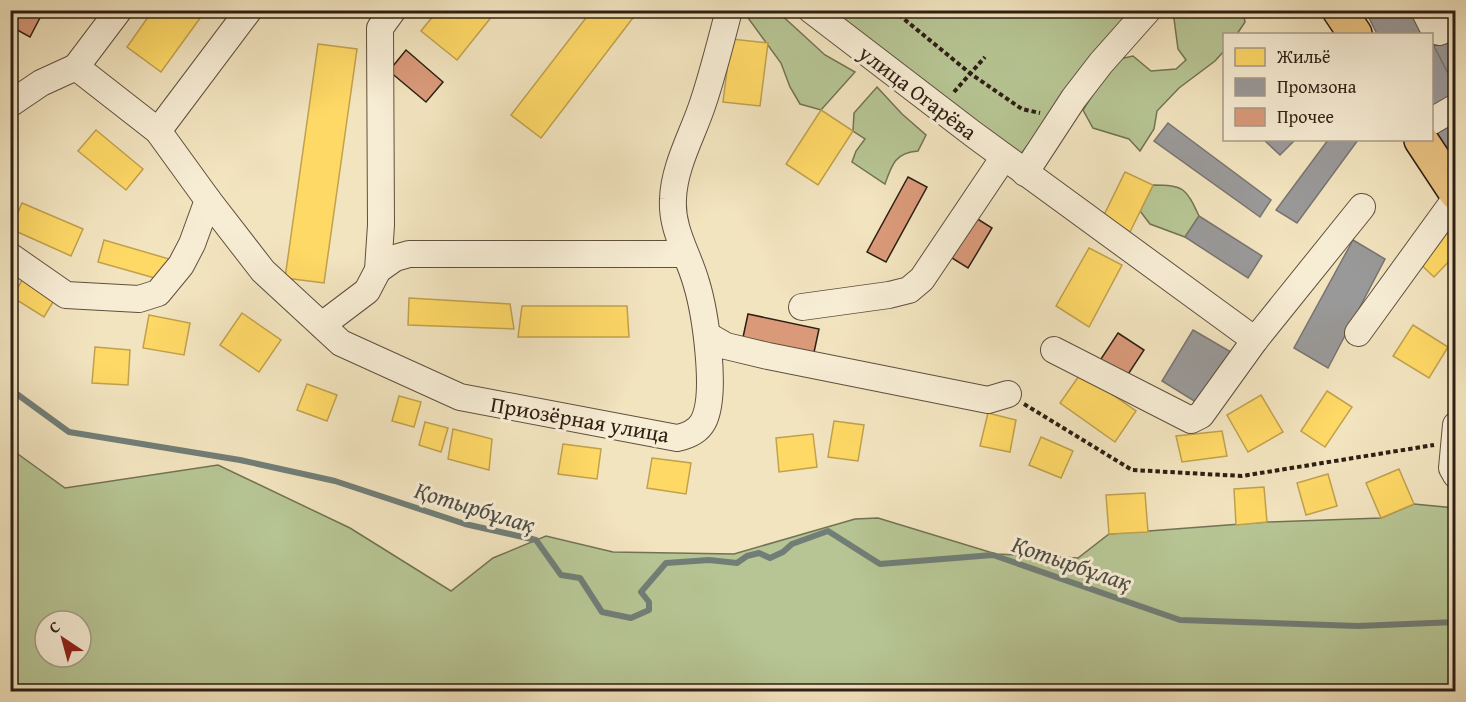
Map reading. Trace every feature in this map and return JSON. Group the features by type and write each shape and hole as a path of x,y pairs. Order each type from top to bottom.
{"main road":[{"path":"1339,10 1353,33"},
{"path":"1422,141 1455,193"}],"street":[{"path":"10,104 41,83 76,67 119,10"},
{"path":"158,131 249,10"},
{"path":"322,325 367,291 378,270 381,225 380,28 393,10"},
{"name":"Приозёрная улица","path":"76,67 158,131 262,271 341,343 460,397 677,438 689,435 702,423 709,406 707,335 696,282 676,232 673,199 679,168 703,104 729,10"},
{"name":"улица Огарёва","path":"811,10 1025,173 1255,340"},
{"path":"1025,173 1074,98 1101,63 1148,10"},
{"path":"1424,10 1435,30 1439,32 1455,26"},
{"path":"1433,120 1455,107"},
{"path":"802,307 909,290 922,279 1004,157"},
{"path":"1358,333 1455,198"},
{"path":"10,256 66,295 139,299 158,293 181,265 192,244 208,200"},
{"path":"1054,350 1191,420 1201,415 1255,340 1362,207"},
{"path":"378,270 395,258 409,254 686,254"},
{"path":"707,335 726,346 768,356 988,400 1008,394"},
{"path":"1455,434 1452,468 1455,475"}],"path":[{"path":"893,10 971,74 1022,109 1041,113"},
{"path":"939,109 985,57"},
{"path":"1008,394 1132,470 1242,476 1455,434"}],"green space":[{"path":"743,11 777,11 825,55 855,72 821,110 800,104 790,87 781,63"},
{"path":"827,11 1134,11 1082,73 1018,158"},
{"path":"1173,11 1243,11 1245,22 1238,33 1223,33 1223,52 1215,61 1179,88 1157,111 1154,129 1140,151 1129,139 1093,128 1083,110 1115,60 1133,56 1151,71 1176,69 1186,60 1178,49"},
{"path":"877,87 926,135 918,151 899,157 885,184 852,162 856,151 865,139 853,131 854,113"},
{"path":"1153,185 1178,187 1191,199 1199,216 1185,237 1150,224 1140,211"},
{"path":"11,449 65,488 218,465 350,528 451,591 493,558 546,536 613,552 734,554 855,519 878,518 996,554 1078,558 1109,534 1267,522 1381,518 1414,504 1455,508 1455,691 25,692 11,679"}],"building: Жильё":[{"path":"153,10 206,10 161,72 127,47"},
{"path":"438,10 497,10 457,60 421,31"},
{"path":"592,10 639,10 541,138 511,115"},
{"path":"731,39 768,43 760,106 723,102"},
{"path":"318,44 357,49 324,283 285,278"},
{"path":"821,110 853,131 818,185 786,164"},
{"path":"96,130 143,169 126,190 78,151"},
{"path":"1125,172 1153,185 1130,232 1103,217"},
{"path":"22,203 83,229 71,256 11,229"},
{"path":"1447,224 1456,232 1456,254 1434,277 1415,259"},
{"path":"104,240 169,259 162,280 98,262"},
{"path":"1089,248 1122,265 1089,327 1056,306"},
{"path":"24,277 56,297 44,317 12,297"},
{"path":"409,298 510,304 514,329 408,325"},
{"path":"522,306 627,306 629,337 518,337"},
{"path":"242,313 281,340 259,372 220,345"},
{"path":"149,315 190,323 184,355 143,348"},
{"path":"1413,325 1448,347 1429,378 1393,356"},
{"path":"95,347 130,350 128,385 92,383"},
{"path":"1081,373 1136,411 1115,442 1060,403"},
{"path":"307,384 337,395 327,421 297,410"},
{"path":"1327,391 1352,407 1325,447 1301,431"},
{"path":"1261,395 1283,432 1248,452 1227,415"},
{"path":"399,396 421,402 414,427 392,421"},
{"path":"988,413 1016,420 1010,452 980,446"},
{"path":"834,421 864,425 858,461 828,457"},
{"path":"425,422 448,428 441,452 419,445"},
{"path":"453,429 492,439 489,470 448,459"},
{"path":"1222,431 1227,456 1182,462 1176,436"},
{"path":"813,434 817,467 779,472 776,438"},
{"path":"1041,437 1073,451 1061,478 1029,465"},
{"path":"563,444 601,449 597,479 558,474"},
{"path":"652,458 691,463 686,494 647,488"},
{"path":"1399,469 1414,504 1381,518 1366,483"},
{"path":"1328,474 1337,506 1306,515 1297,483"},
{"path":"1264,487 1267,522 1236,525 1234,489"},
{"path":"1145,493 1148,532 1109,534 1106,495"}],"building: Промзона":[{"path":"1365,10 1414,10 1426,33 1376,33"},
{"path":"1456,36 1456,85 1454,86 1433,46"},
{"path":"1433,44 1456,89 1456,99 1433,109"},
{"path":"1168,123 1271,200 1260,217 1154,141"},
{"path":"1456,123 1456,171 1433,135"},
{"path":"1265,141 1294,141 1280,155"},
{"path":"1327,141 1357,141 1297,223 1276,210"},
{"path":"1199,216 1262,256 1248,278 1185,237"},
{"path":"1353,240 1385,259 1328,368 1294,348"},
{"path":"1193,330 1231,352 1199,404 1162,381"}],"building: Прочее":[{"path":"10,10 44,10 30,37 10,26"},
{"path":"406,50 443,82 426,102 389,71"},
{"path":"908,177 927,187 886,262 867,252"},
{"path":"976,218 992,228 968,268 952,258"},
{"path":"748,314 819,329 813,357 742,342"},
{"path":"1118,333 1144,350 1125,379 1099,362"}],"waterway":[{"name":"Қотырбұлақ","path":"10,389 69,432 240,460 335,481 465,524 536,540 561,575 580,578 602,612 631,618 649,610 649,602 641,592 666,563 709,560 737,563 747,556 759,553 770,558 783,552 792,544 828,531 880,564 993,555 1180,620 1358,626 1456,622"}]}
